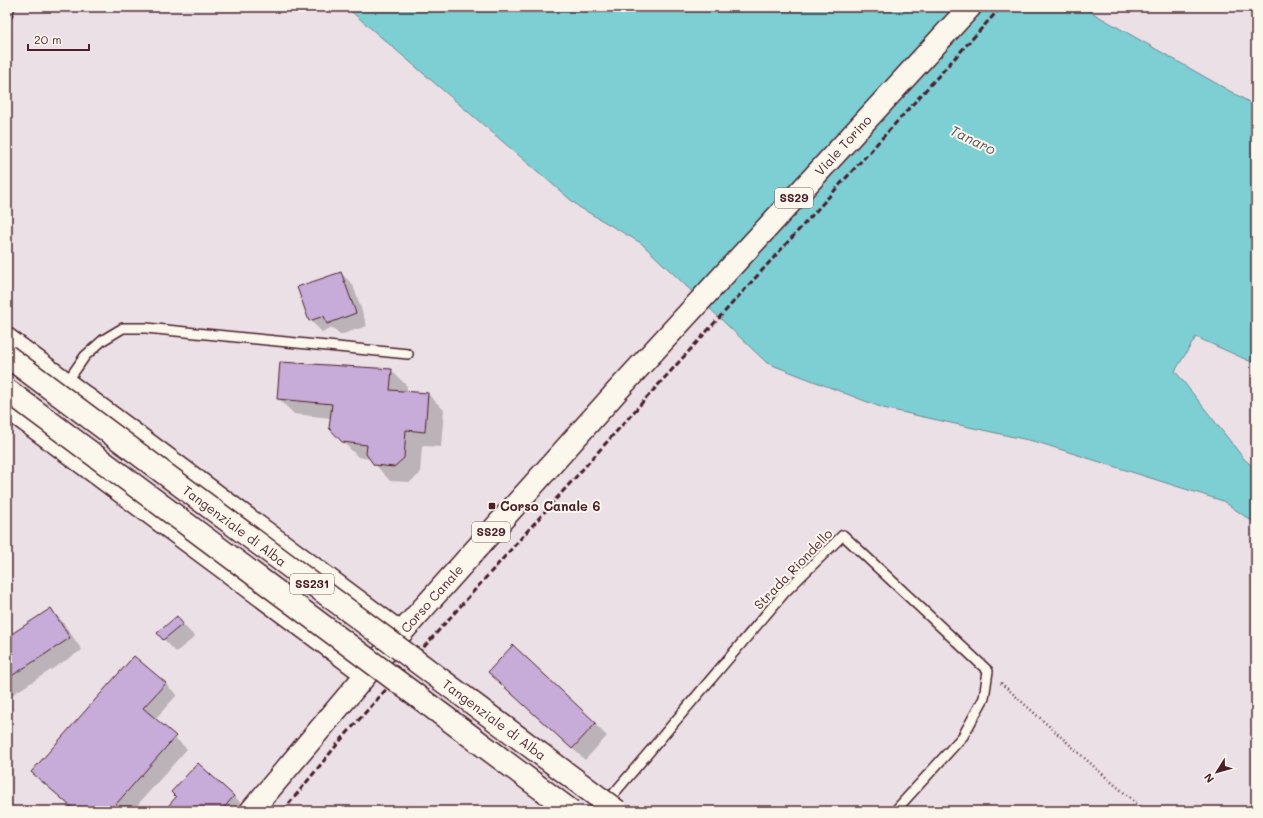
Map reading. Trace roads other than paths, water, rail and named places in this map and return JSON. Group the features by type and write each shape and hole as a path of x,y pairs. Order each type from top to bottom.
{"main road":[{"name":"Viale Torino","path":"618,390 970,7"},
{"name":"Tangenziale di Alba","path":"7,356 616,811"},
{"name":"Tangenziale di Alba","path":"7,390 571,811"},
{"name":"Corso Canale","path":"251,811 402,632 618,390"}],"street":[{"path":"7,337 402,632"},
{"path":"7,409 365,675"}],"lane":[{"path":"7,15 10,7"},
{"path":"67,382 85,356 103,340 123,328 153,328 408,354"},
{"path":"234,533 245,515"},
{"name":"Strada Riondello","path":"599,811 785,592 843,535 988,671 984,698 962,736 895,811"},
{"path":"214,564 226,546"}],"water":[{"name":"Tanaro","path":"346,7 1082,7 1256,106 1256,364 1196,337 1175,371 1245,460 1256,469 1256,524 1223,501 1037,442 883,408 767,363 641,243 579,207"}],"railway":[{"path":"283,811 340,741 640,405 1001,7"}],"place":[{"name":"Corso Canale 6","path":"492,506"}]}
